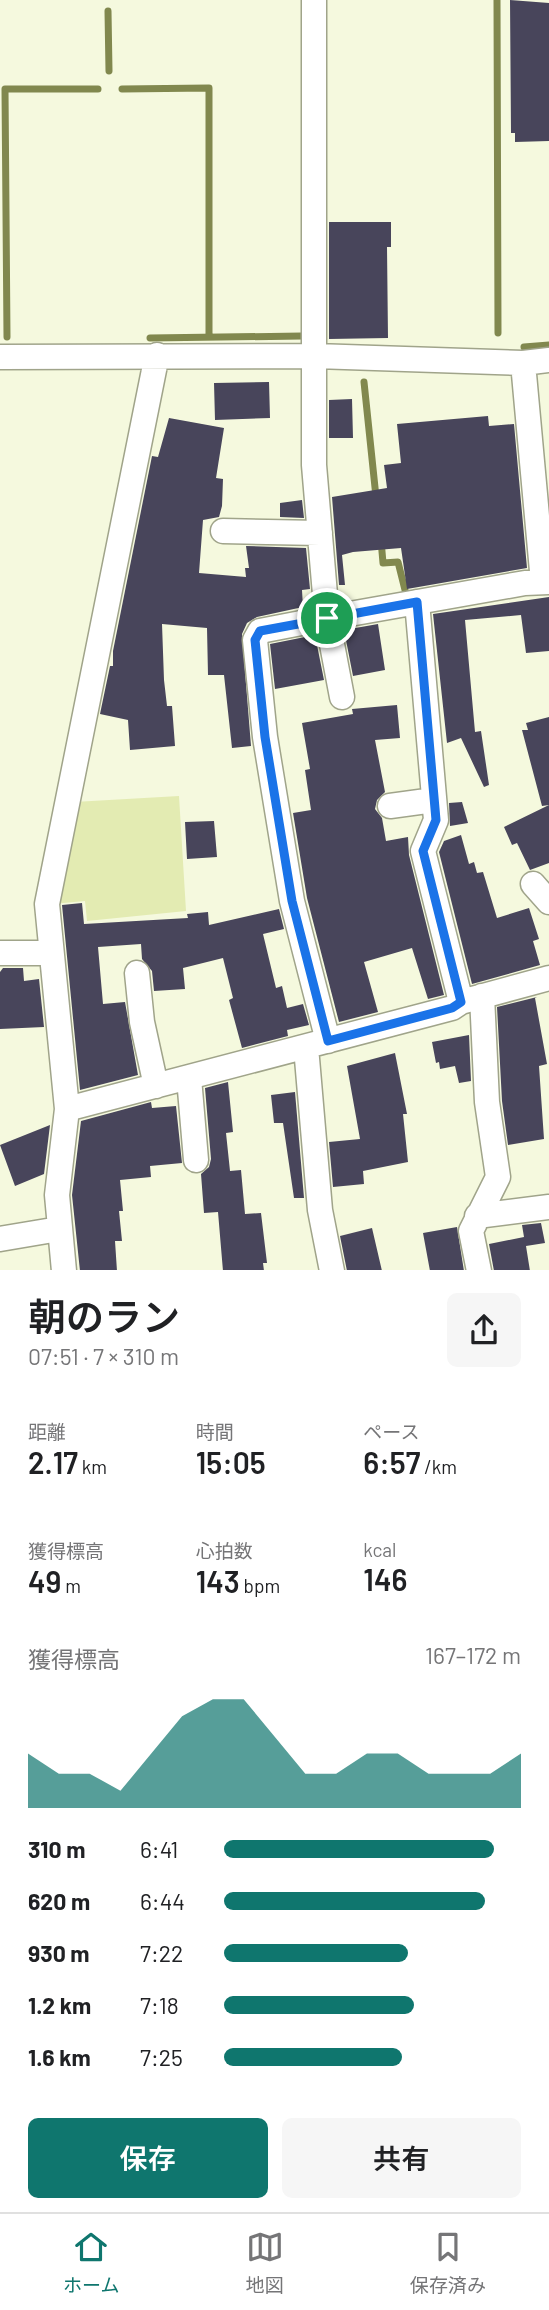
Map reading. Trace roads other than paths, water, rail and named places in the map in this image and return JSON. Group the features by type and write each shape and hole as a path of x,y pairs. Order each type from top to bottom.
{"street":[{"path":"314,0 314,465 327,618 342,697"},
{"path":"64,1270 57,1195 67,1109 47,904 157,355"},
{"path":"0,357 315,356 523,363 549,360"},
{"path":"332,1270 320,1210 317,1044 265,737 255,640 260,631 546,582 523,363"},
{"path":"223,531 320,533"},
{"path":"417,602 436,820 423,851 472,999 498,1177 471,1231 479,1270"},
{"path":"390,806 434,800"},
{"path":"0,953 50,953"},
{"path":"138,973 142,1021 156,1086"},
{"path":"67,1109 452,1008 472,999 549,978"},
{"path":"189,1077 196,1160"},
{"path":"477,1216 549,1207"},
{"path":"0,1239 59,1229"}],"waterway":[{"path":"497,0 498,333"},
{"path":"108,11 109,71"},
{"path":"122,89 209,88 209,337"},
{"path":"7,337 5,89 98,89"},
{"path":"150,338 302,336"},
{"path":"524,347 549,345"},
{"path":"364,382 376,497"},
{"path":"381,540 383,563 398,562 407,598"}]}
